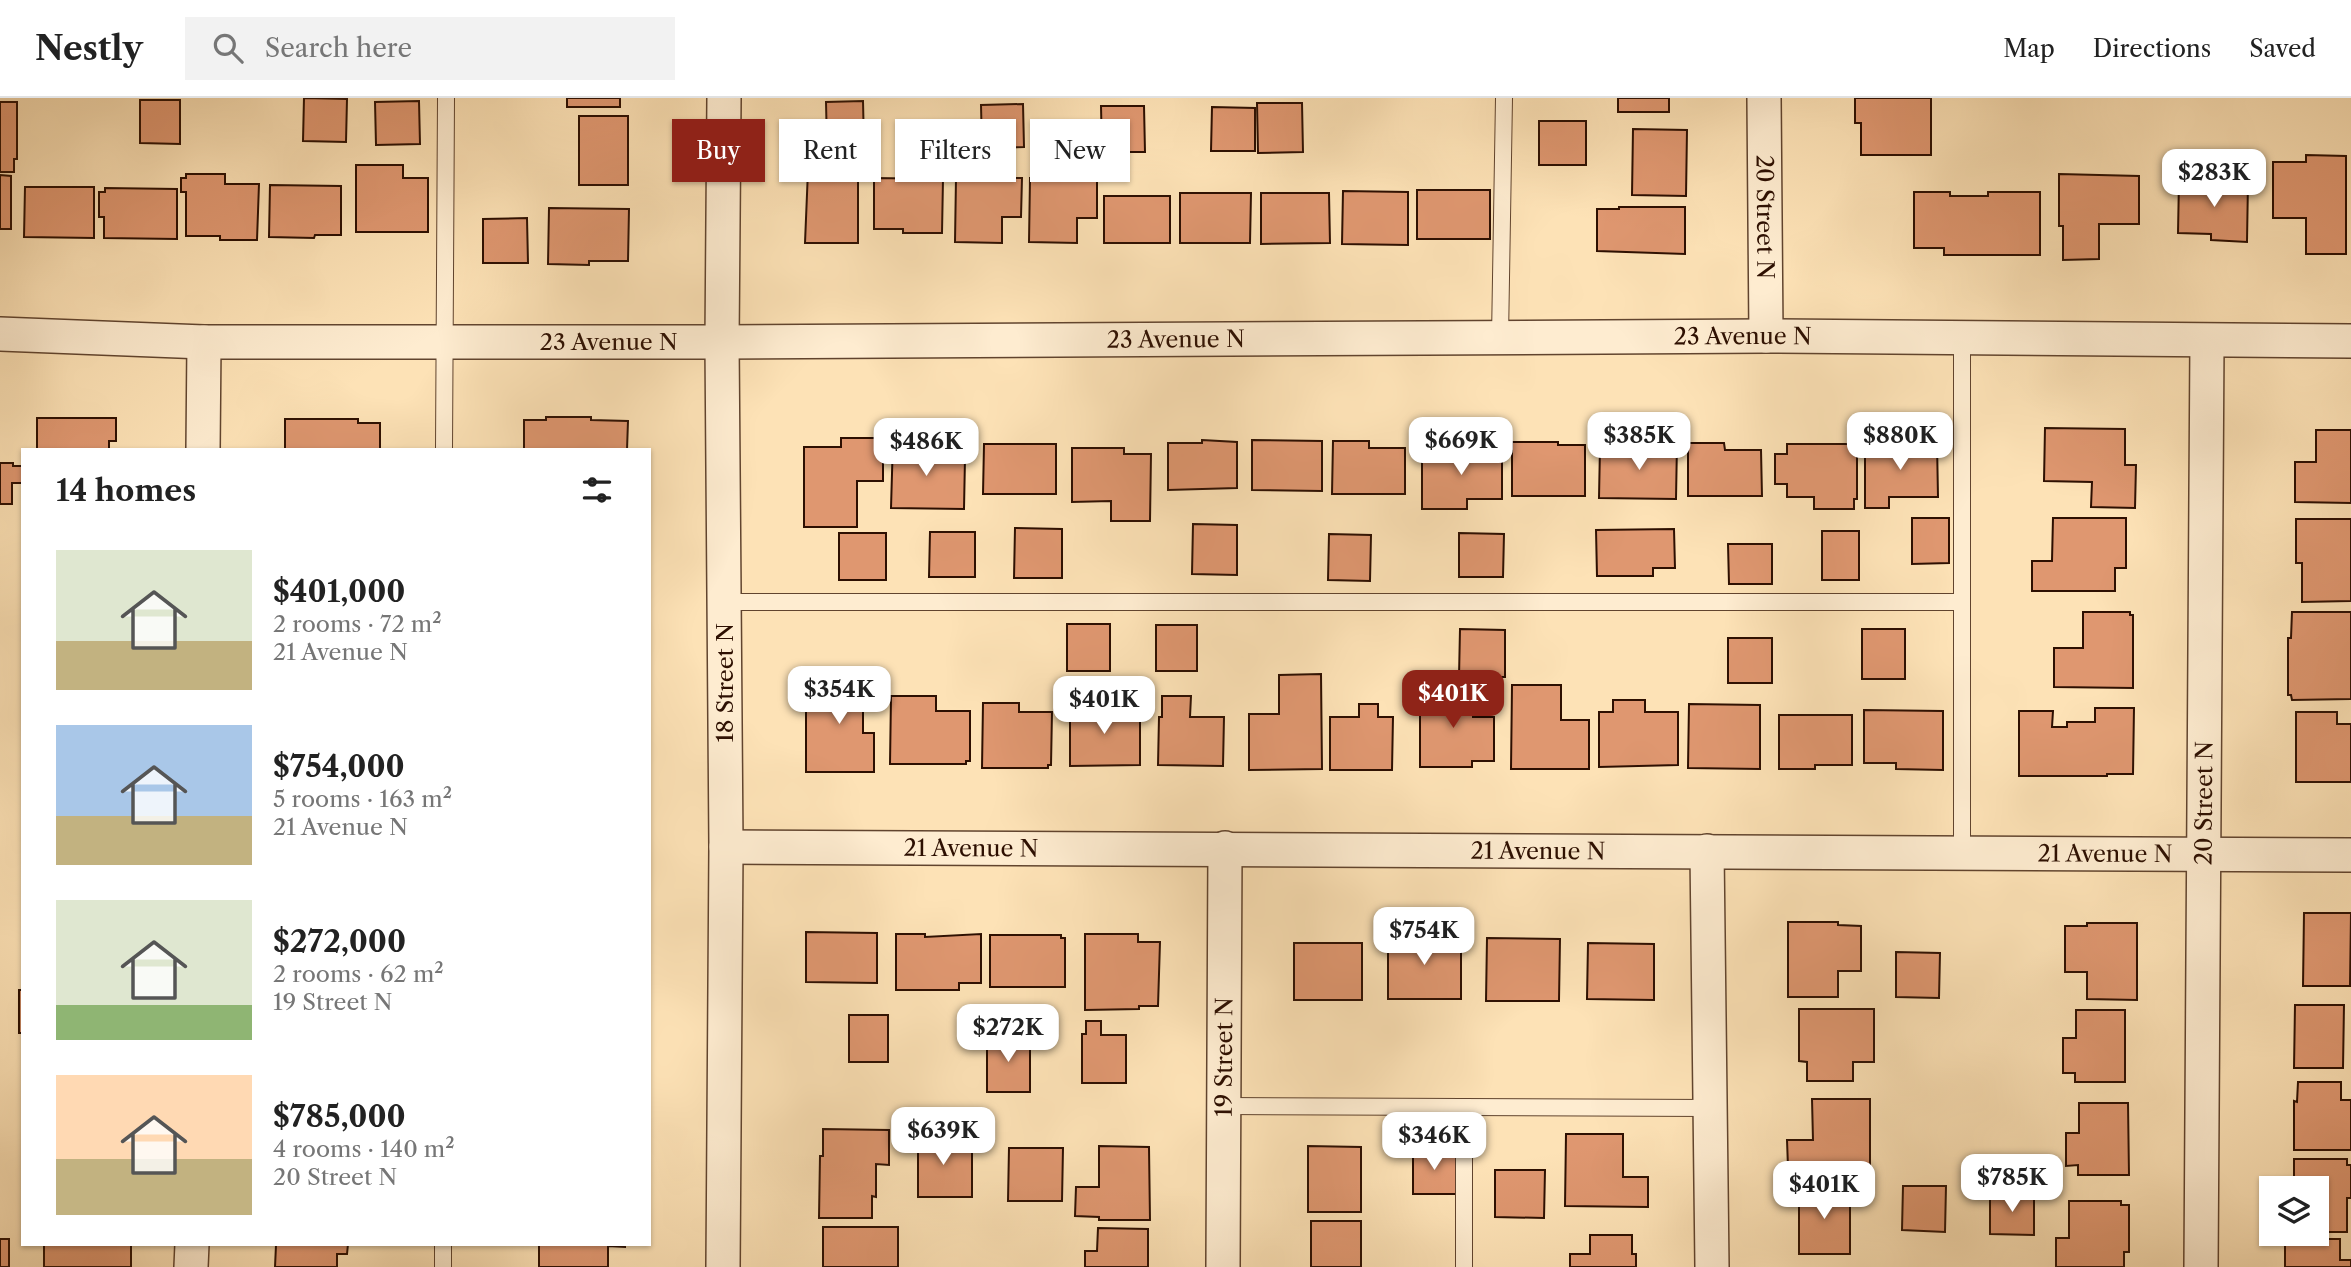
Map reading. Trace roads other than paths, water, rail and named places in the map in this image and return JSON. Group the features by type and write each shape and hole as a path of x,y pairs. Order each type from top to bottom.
{"street":[{"name":"18 Street N","path":"723,1267 726,847 722,342 724,98"},
{"name":"20 Street N","path":"1764,98 1766,336"},
{"name":"23 Avenue N","path":"0,334 204,342 1766,336 2351,341"},
{"name":"20 Street N","path":"2201,1267 2207,341"},
{"path":"203,448 204,342"},
{"name":"21 Avenue N","path":"726,847 2351,855"},
{"name":"19 Street N","path":"1223,1267 1225,848"},
{"path":"1707,851 1712,1267"},
{"path":"191,1267 192,1246"}],"lane":[{"path":"444,448 446,98"},
{"path":"1500,338 1504,98"},
{"path":"1962,338 1962,853"},
{"path":"724,602 1962,602"},
{"path":"1224,1106 1710,1108"},
{"path":"1464,1107 1464,1267"},
{"path":"443,1246 443,1267"}]}
